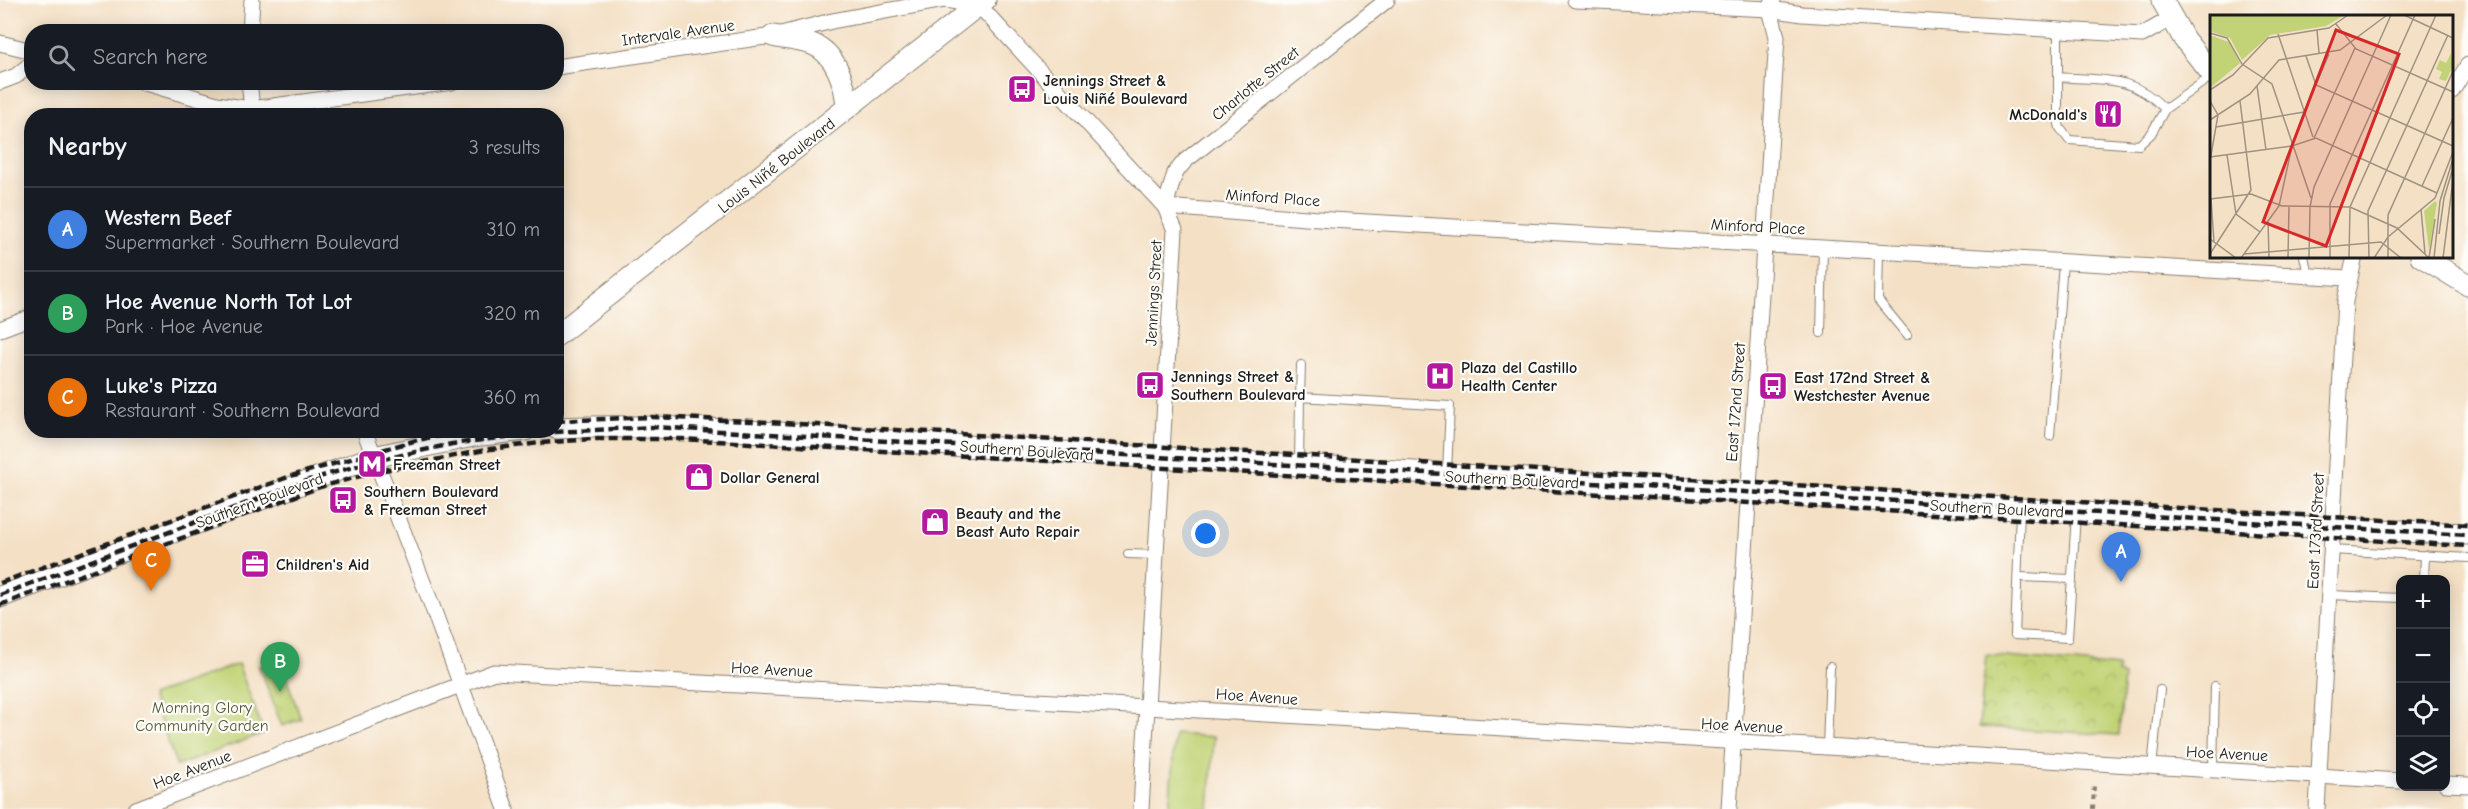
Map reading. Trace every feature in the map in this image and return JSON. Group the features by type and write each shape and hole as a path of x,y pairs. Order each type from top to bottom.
{"main road":[{"name":"Louis Niñé Boulevard","path":"564,330 979,2"},
{"path":"2167,9 2184,39 2210,74"},
{"path":"773,36 814,44 832,61 847,93 847,108"},
{"path":"2424,258 2468,285"},
{"name":"Southern Boulevard","path":"564,428 616,426 772,432 2076,513 2468,534"},
{"name":"Southern Boulevard","path":"0,597 374,457 452,438"}],"street":[{"path":"250,24 252,0"},
{"name":"Intervale Avenue","path":"564,66 773,36 832,21 945,0 979,2"},
{"name":"Charlotte Street","path":"1165,207 1175,173 1185,161 1387,0"},
{"path":"1575,0 1771,4 1802,14 2058,28 2142,35 2167,9"},
{"name":"Jennings Street","path":"979,2 1165,207 1175,230 1158,555 1141,809"},
{"name":"East 172nd Street","path":"1729,809 1777,37 1771,4"},
{"path":"0,43 24,49"},
{"path":"2453,88 2468,65"},
{"path":"0,82 16,76 24,70"},
{"path":"169,90 234,108"},
{"path":"250,90 252,108"},
{"path":"279,108 399,90"},
{"name":"Minford Place","path":"1165,207 1332,220 2349,278"},
{"name":"East 173rd Street","path":"2317,809 2345,301 2354,258"},
{"path":"0,329 24,320"},
{"path":"367,438 506,809"},
{"name":"Hoe Avenue","path":"136,809 494,672 1147,707 2396,781"},
{"path":"2450,784 2468,785"}],"lane":[{"path":"2058,28 2058,120 2060,128 2069,140 2139,145 2151,134 2165,109 2210,76"},
{"path":"2058,77 2127,82 2150,94 2165,109"},
{"path":"1821,333 1823,248"},
{"path":"1879,251 1878,300 1907,335"},
{"path":"2304,258 2308,276"},
{"path":"2050,435 2063,262"},
{"path":"1299,465 1301,365"},
{"path":"1300,397 1450,406 1447,475"},
{"path":"2020,509 2015,635 2068,638 2076,513"},
{"path":"2332,550 2468,558"},
{"path":"1128,554 1158,555"},
{"path":"2424,575 2425,555"},
{"path":"2018,577 2072,579"},
{"path":"2330,595 2396,598"},
{"path":"1827,748 1830,667"},
{"path":"2213,770 2215,686"},
{"path":"2152,767 2160,690"}],"path":[{"path":"2093,809 2094,782"}],"green space":[{"path":"1986,655 2118,667 2117,674 2124,676 2119,735 1979,727"},
{"path":"280,660 301,719 282,726 259,666"},
{"name":"Morning Glory Community Garden","path":"238,664 264,733 177,766 151,696"},
{"path":"1175,734 1214,737 1209,809 1169,809"}],"railway":[{"path":"564,421 651,417 752,421 1390,461"},
{"path":"564,432 653,427 2468,535"},
{"path":"0,583 291,476 428,438"},
{"path":"0,595 309,480 370,462 452,444 498,438"},
{"path":"0,605 320,487 379,471 490,449 592,439 683,439 2468,546"},
{"path":"1420,463 2468,525"}],"place":[{"name":"Jennings Street & Louis Niñé Boulevard","path":"1022,89"},
{"name":"McDonald's","path":"2108,114"},
{"name":"Plaza del Castillo Health Center","path":"1440,376"},
{"name":"Jennings Street & Southern Boulevard","path":"1150,385"},
{"name":"East 172nd Street & Westchester Avenue","path":"1773,386"},
{"name":"Freeman Street","path":"372,464"},
{"name":"Dollar General","path":"699,477"},
{"name":"Southern Boulevard & Freeman Street","path":"343,500"},
{"name":"Beauty and the Beast Auto Repair","path":"935,522"},
{"name":"Children's Aid","path":"255,564"},
{"name":"Western Beef","path":"2121,582"},
{"name":"Luke's Pizza","path":"151,591"},
{"name":"Hoe Avenue North Tot Lot","path":"280,692"}]}
